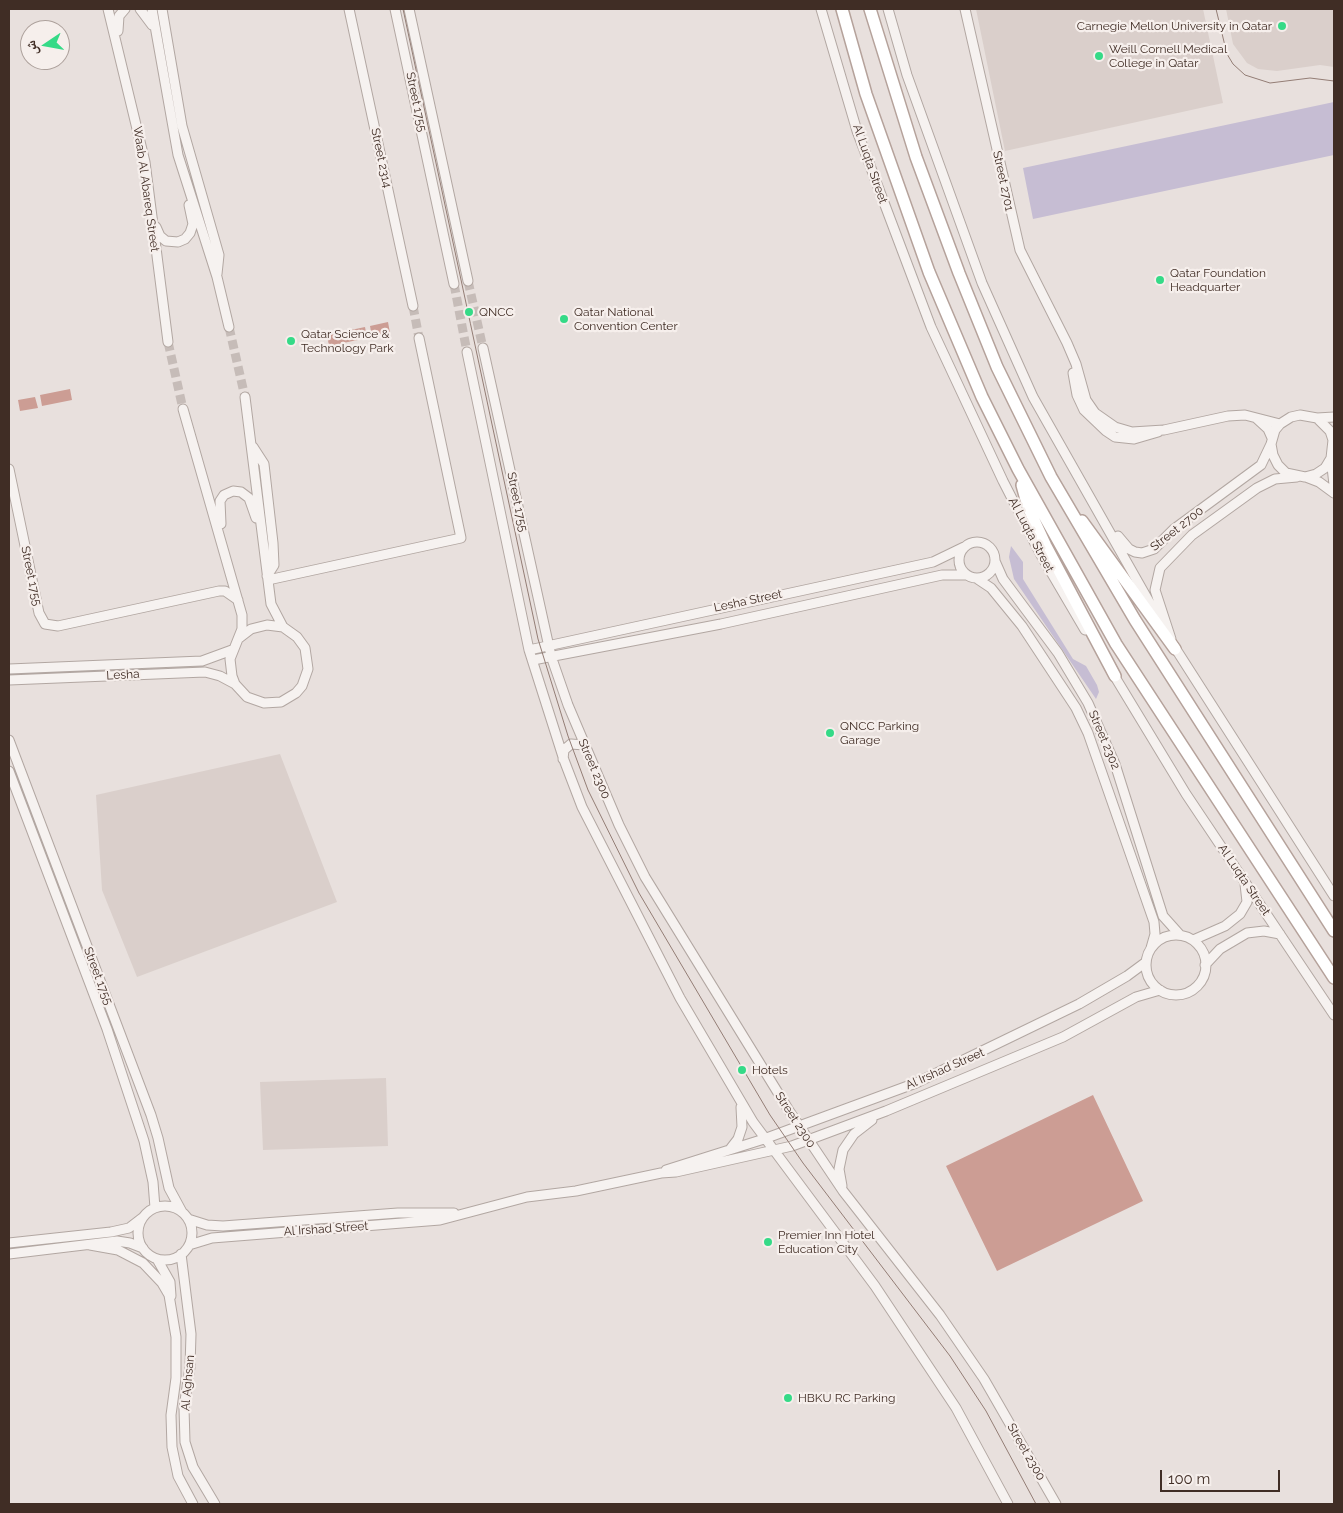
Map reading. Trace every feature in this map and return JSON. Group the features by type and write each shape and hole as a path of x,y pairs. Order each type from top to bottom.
{"main road":[{"name":"Al Luqta Street","path":"842,9 866,94 928,272 982,397 1018,469 1116,644 1334,978"},
{"path":"870,9 916,157 959,273 997,366 1063,499 1135,620 1334,931"},
{"path":"1018,469 1028,507 1115,676"},
{"path":"1063,499 1098,540 1175,649"}],"street":[{"name":"Waab Al Abareq Street","path":"108,9 140,137 168,342"},
{"path":"117,42 119,16 124,9"},
{"path":"140,9 155,32"},
{"path":"150,210 158,233 163,239 178,242 188,236 193,224 165,88 152,9"},
{"path":"162,9 185,140 218,255 217,277"},
{"name":"Street 2314","path":"349,9 413,306"},
{"name":"Street 1755","path":"395,9 454,284"},
{"name":"Street 1755","path":"409,9 468,281"},
{"name":"Al Luqta Street","path":"820,9 858,131 931,326 979,432 1040,555 1186,794 1334,1016"},
{"path":"888,9 908,76 982,283 1033,397 1175,649 1334,896"},
{"name":"Street 2701","path":"965,9 1020,250 1067,343 1077,395 1092,419 1115,437 1128,439 1148,437 1164,430 1228,416 1254,417 1280,424"},
{"path":"165,88 171,66"},
{"path":"181,170 217,277 229,328"},
{"path":"267,578 291,575 461,538 419,338"},
{"name":"Street 1755","path":"483,348 551,656"},
{"name":"Street 1755","path":"467,352 529,650 533,660"},
{"path":"245,396 267,578 274,611 283,627"},
{"path":"182,409 224,549"},
{"path":"1272,441 1280,424 1291,417 1300,415 1334,418"},
{"path":"1254,417 1268,429 1272,441 1273,455 1278,465 1286,473 1319,482 1334,493"},
{"path":"1317,418 1330,431 1334,485"},
{"name":"Street 2700","path":"1086,491 1129,550 1149,552 1174,528 1262,465 1272,441"},
{"path":"252,445 264,464 274,565 267,578"},
{"path":"1301,477 1321,471 1333,452"},
{"name":"Street 1755","path":"9,469 39,613 45,624 58,626 219,591"},
{"name":"Street 2700","path":"1175,649 1155,590 1160,568 1192,535 1257,488 1275,479 1301,477"},
{"path":"238,639 259,626 275,625 283,627 297,637 305,648 308,660 307,673 296,693 281,702 264,703 247,697 235,684 230,668 232,650 243,623 238,600 229,575 224,549 219,505 224,495 232,491 245,494 251,502 263,540"},
{"path":"974,542 984,544 992,551 995,561 991,572 971,577 959,562 964,547 974,542"},
{"name":"Lesha Street","path":"529,650 548,644 933,562 964,547"},
{"name":"Street 2302","path":"995,561 1003,579 1058,653 1088,704 1115,764 1163,916 1180,935"},
{"path":"274,565 280,572 291,575"},
{"path":"219,591 227,584 229,575"},
{"name":"Lesha Street","path":"533,660 711,626 937,576 971,577"},
{"name":"Street 2302","path":"971,577 991,588 1022,626 1076,708 1088,733 1154,922 1155,934 1151,948"},
{"path":"219,591 225,592 238,600"},
{"path":"9,668 202,660 232,650"},
{"name":"Street 2300","path":"551,656 584,745 610,806 645,877 746,1044 809,1141 844,1191 940,1315 984,1379 1056,1504"},
{"name":"Street 2300","path":"533,660 564,760 582,807 680,998 772,1151 881,1294 956,1408 1008,1504"},
{"name":"Lesha","path":"9,680 204,672 220,676 235,684"},
{"name":"Street 1755","path":"9,740 151,1115 169,1188 185,1215"},
{"path":"564,760 567,746 575,743 584,745"},
{"name":"Street 1755","path":"9,771 107,1029 144,1141 153,1182 155,1208"},
{"path":"1193,940 1225,926 1240,914 1247,902 1244,879"},
{"path":"1205,965 1202,951 1193,940 1180,935 1164,937 1151,948 1146,962 1149,978 1160,990 1177,994 1194,988 1200,982 1205,965 1220,949 1247,933 1264,931 1280,934"},
{"name":"Al Irshad Street","path":"189,1246 212,1238 424,1222 528,1197 576,1192 661,1173 731,1148 764,1139 916,1084 1009,1040 1086,1000 1127,976 1146,962"},
{"name":"Al Irshad Street","path":"661,1173 676,1172 809,1141 1063,1037 1136,997 1160,990"},
{"path":"731,1148 738,1139 742,1127 739,1099"},
{"name":"Al Irshad Street","path":"844,1191 839,1169 843,1150 854,1134 886,1111"},
{"path":"9,1243 111,1232 129,1228 155,1208 166,1206 185,1215 192,1232 189,1246 181,1254 168,1260 158,1258 143,1248 124,1241 9,1254"},
{"name":"Al Irshad Street","path":"185,1215 207,1225 223,1226 398,1213 464,1213"},
{"path":"143,1218 138,1234 143,1248"},
{"name":"Al Aghsan","path":"90,1245 118,1250 143,1263 162,1283 169,1295 172,1309"},
{"name":"Al Aghsan","path":"181,1254 191,1334 190,1367 184,1408 185,1442 193,1467 215,1504"},
{"name":"Al Aghsan","path":"158,1258 170,1282 176,1337 176,1378 171,1415 172,1447 178,1476 192,1504"}],"shaded area":[{"name":"Weill Cornell Medical College in Qatar","path":"976,9 1203,9 1223,103 1005,151"},
{"name":"Carnegie Mellon University in Qatar","path":"1226,9 1334,9 1334,67 1320,65 1277,71 1258,69 1247,63 1233,44"},
{"path":"1334,102 1334,155 1033,219 1023,168"},
{"path":"388,322 390,333 372,337 370,326"},
{"path":"365,327 367,338 329,346 327,335"},
{"path":"70,389 72,400 42,406 40,395"},
{"path":"35,397 38,408 20,411 18,400"},
{"path":"1011,546 1023,562 1023,579 1073,659 1086,666 1097,685 1099,692 1096,699 1014,579 1009,557"},
{"path":"280,754 337,902 137,977 102,890 96,795"},
{"path":"386,1078 388,1146 263,1150 260,1082"},
{"path":"1093,1095 1143,1201 997,1271 946,1166"}],"tunnel":[{"path":"468,281 483,348"},
{"path":"454,284 467,352"},
{"path":"413,306 419,338"},
{"path":"229,327 245,397"},
{"path":"168,342 183,409"}],"tram line":[{"path":"403,9 538,639 568,736 588,790 639,893 770,1115 803,1163 950,1356 986,1411 1036,1504"},
{"path":"1216,9 1227,54 1233,64 1245,75 1270,83 1310,78 1334,81"}],"place":[{"name":"Carnegie Mellon University in Qatar","path":"1282,26"},
{"name":"Weill Cornell Medical College in Qatar","path":"1099,56"},
{"name":"Qatar Foundation Headquarter","path":"1160,280"},
{"name":"QNCC","path":"469,312"},
{"name":"Qatar National Convention Center","path":"564,319"},
{"name":"Qatar Science & Technology Park","path":"291,341"},
{"name":"QNCC Parking Garage","path":"830,733"},
{"name":"Hotels","path":"742,1070"},
{"name":"Premier Inn Hotel Education City","path":"768,1242"},
{"name":"HBKU RC Parking","path":"788,1398"}]}
